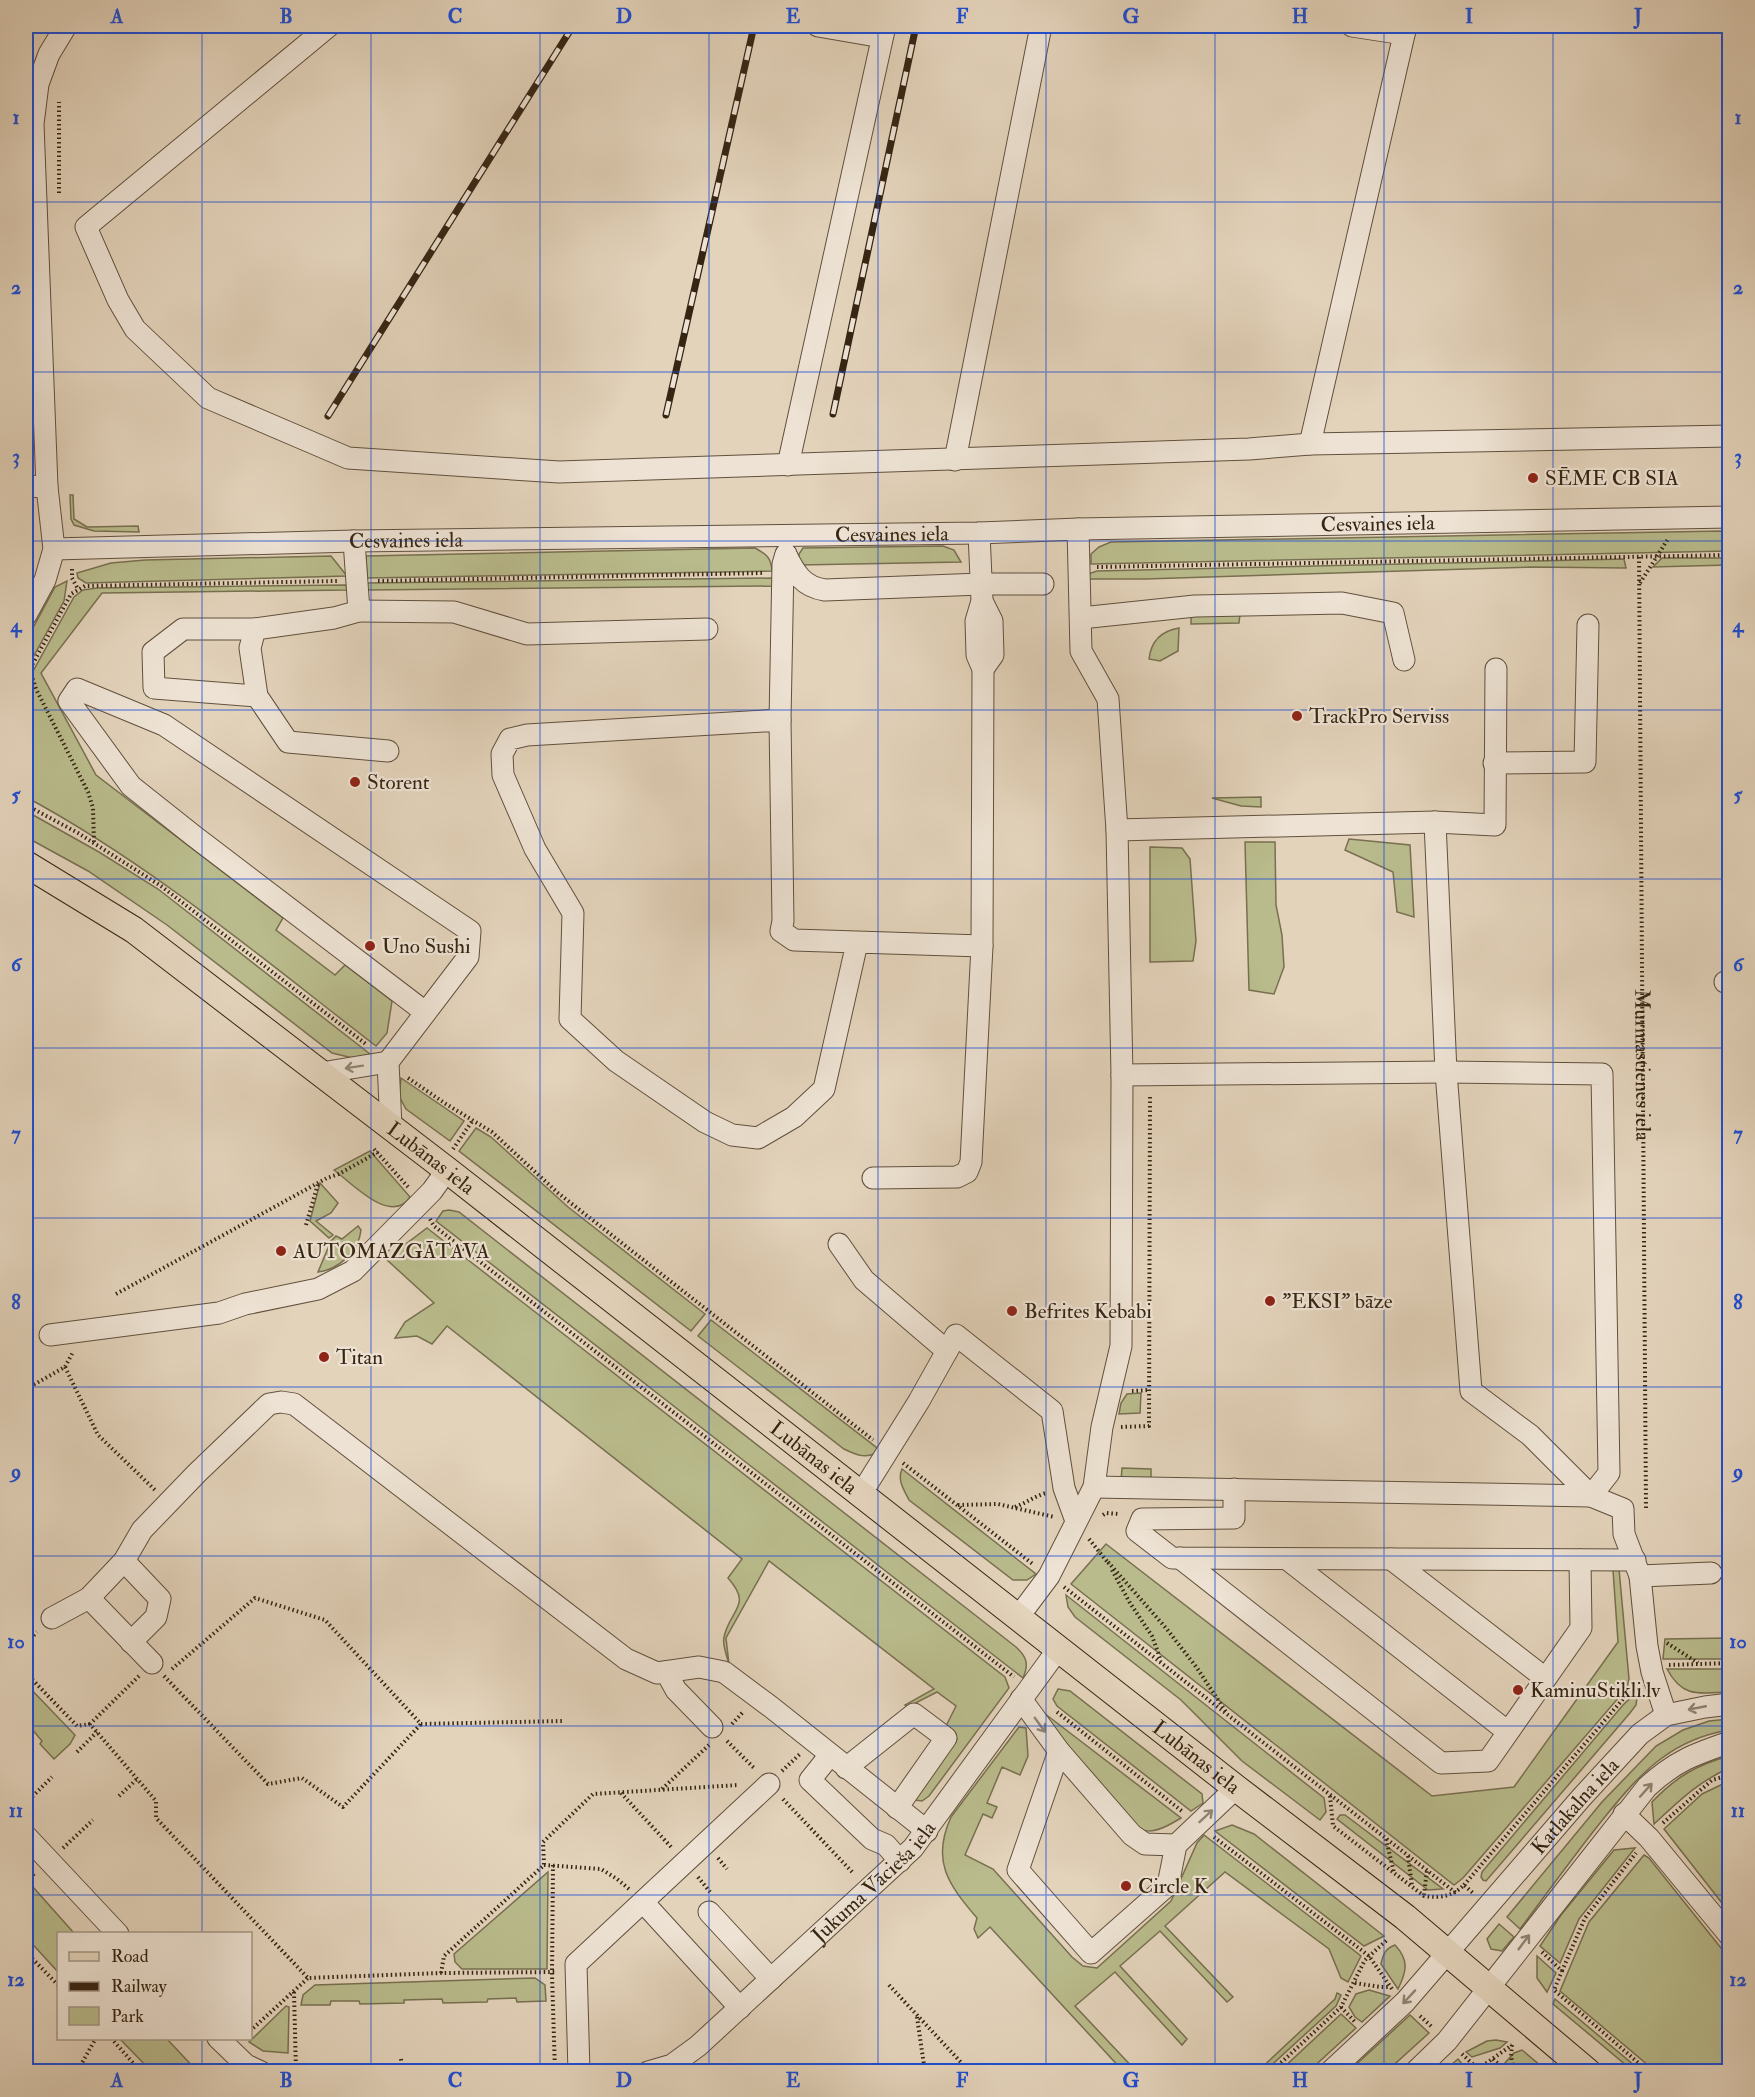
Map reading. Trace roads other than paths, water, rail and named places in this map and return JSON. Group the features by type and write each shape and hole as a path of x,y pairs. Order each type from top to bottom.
{"main road":[{"name":"Lubānas iela","path":"26,864 134,930 447,1170 1236,1788 1405,1917 1587,2072"}],"street":[{"path":"26,615 63,549 47,487 30,159 34,72 49,54 66,26"},
{"path":"329,26 86,227 118,300 135,329 207,398 348,458 560,472 1250,449 1310,444 1730,436"},
{"path":"788,465 883,31 818,26"},
{"path":"955,460 1041,26"},
{"path":"1310,444 1405,30 1352,26"},
{"path":"26,486 47,487"},
{"name":"Cesvaines iela","path":"63,549 354,541 785,554 979,533 1078,529 1730,517"},
{"path":"1019,1616 1082,1530 1094,1487 1102,1427 1121,1346 1122,1075 1117,830 1108,699 1082,651 1078,529"},
{"path":"873,1178 957,1177 967,1172 971,1162 982,946 983,669 977,655 976,621 981,593 979,533"},
{"path":"354,541 359,611"},
{"path":"785,554 801,580 813,588 825,590 981,593 1043,584"},
{"path":"785,554 780,720 783,921 781,931 794,940 982,946"},
{"path":"1081,618 1195,606 1342,603 1393,614 1404,660"},
{"path":"257,696 154,688 153,652 183,629 255,629 334,618 359,611 454,612 527,634 707,628"},
{"path":"1494,764 1586,762 1588,625"},
{"path":"255,629 250,648 257,696 288,742 388,751"},
{"path":"1117,830 1435,822 1495,825 1496,669"},
{"path":"391,1127 388,1062 468,957 470,931 164,725 77,689 69,701 131,786 425,1012"},
{"path":"780,720 527,735 510,740 502,754 503,775 535,849 573,913 570,1019 616,1061 705,1122 732,1135 758,1138 794,1117 824,1089 857,943"},
{"path":"1435,822 1446,1072 1471,1391 1530,1435 1591,1496"},
{"path":"321,1073 388,1062"},
{"path":"1122,1075 1446,1072 1602,1074 1609,1473 1591,1496"},
{"path":"50,1335 219,1313 245,1304 318,1289 353,1271 432,1191 447,1170"},
{"path":"839,1244 864,1280 947,1351"},
{"path":"861,1494 956,1335 1052,1411 1064,1488 1082,1530"},
{"path":"52,1618 89,1598 124,1561 142,1530 269,1404 281,1402 294,1404 626,1659 657,1673 699,1667 724,1672 927,1831"},
{"path":"1094,1487 1591,1496 1623,1509 1624,1534 1638,1568 1652,1672 1666,1715"},
{"path":"1234,1490 1234,1518 1142,1519 1137,1531 1172,1558 1580,1560 1638,1568 1711,1573"},
{"path":"1180,1558 1441,1763 1488,1761 1581,1628 1580,1560"},
{"path":"1287,1559 1508,1732"},
{"path":"1391,1559 1545,1678"},
{"path":"124,1561 159,1599 156,1617 131,1642"},
{"path":"89,1598 152,1663"},
{"name":"Jukuma Vācieša iela","path":"648,2072 674,2068 900,1861 927,1831 1024,1693 1059,1648"},
{"path":"666,1672 676,1690 712,1726"},
{"path":"1024,1693 1059,1750 1132,1835 1145,1844 1176,1845"},
{"name":"Katlakalna iela","path":"1330,2072 1405,2002 1640,1734 1666,1715 1730,1704"},
{"path":"897,1808 945,1738 914,1714 810,1780 872,1839 886,1845 900,1861"},
{"name":"Katlakalna iela","path":"1415,2072 1448,2041 1647,1786 1666,1769 1691,1755 1730,1742"},
{"path":"1059,1750 1018,1870 1091,1953 1168,1885 1176,1845 1236,1788"},
{"path":"579,2072 576,1964 769,1784"},
{"path":"1624,1814 1649,1838 1730,1936"},
{"path":"26,1836 116,1932"},
{"path":"643,1902 740,2008"},
{"path":"709,1912 771,1980"},
{"path":"220,2040 246,2065 261,2072"}],"railway":[{"path":"328,416 573,26"},
{"path":"666,415 754,26"},
{"path":"833,414 916,26"}],"place":[{"name":"SĒME CB SIA","path":"1533,478"},
{"name":"TrackPro Serviss","path":"1297,716"},
{"name":"Storent","path":"355,782"},
{"name":"Uno Sushi","path":"370,946"},
{"name":"AUTOMAZGĀTAVA","path":"281,1251"},
{"name":"\"EKSI\" bāze","path":"1270,1301"},
{"name":"Befrites Kebabi","path":"1012,1311"},
{"name":"Titan","path":"324,1357"},
{"name":"KaminuStikli.lv","path":"1518,1690"},
{"name":"Circle K","path":"1126,1886"}]}
